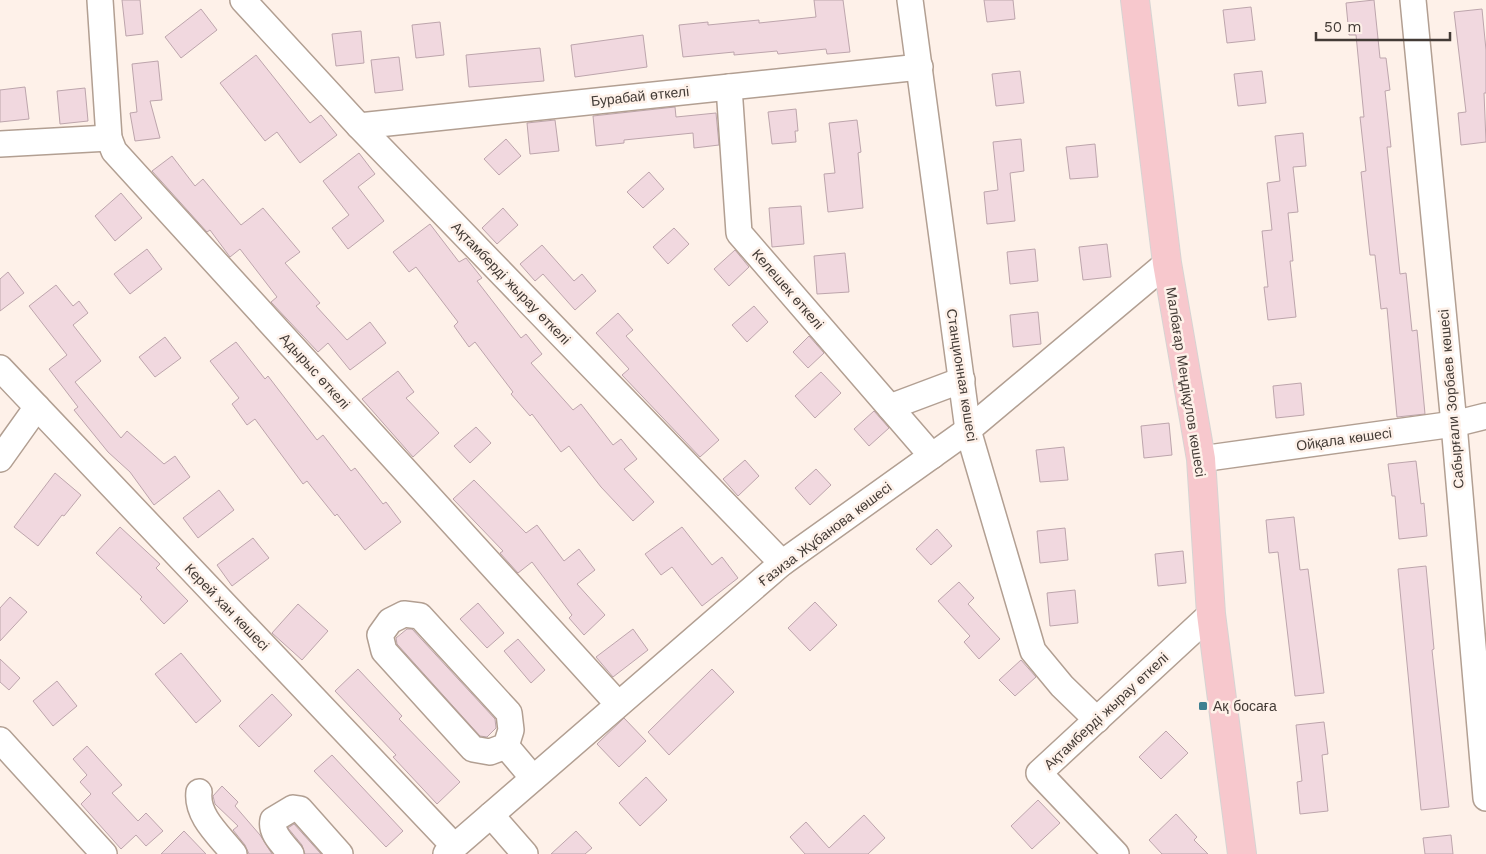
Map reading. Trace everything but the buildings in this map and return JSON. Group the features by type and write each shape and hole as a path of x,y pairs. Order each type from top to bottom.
{"main road":[{"name":"Малбағар Меңдіқұлов көшесі","path":"1135,0 1167,263 1201,459 1212,614 1242,854"}],"street":[{"name":"Адырыс өткелі","path":"100,0 109,138 114,151 618,704"},
{"name":"Ақтамберді жырау өткелі","path":"243,0 359,126 782,563"},
{"name":"Станционная көшесі","path":"910,0 968,430 1033,651 1062,686 1096,720"},
{"name":"Сабырғали Зорбаев көшесі","path":"1413,0 1454,424 1486,798"},
{"name":"Бурабай өткелі","path":"359,126 920,67"},
{"name":"Келешек өткелі","path":"729,87 739,233 932,456"},
{"path":"0,144 109,138"},
{"name":"Ғазиза Жұбанова көшесі","path":"450,850 782,563 968,430 1167,263"},
{"name":"Керей хан көшесі","path":"0,368 450,850"},
{"path":"890,407 962,380"},
{"path":"0,458 37,407"},
{"name":"Ойқала көшесі","path":"1201,459 1454,424 1486,416"},
{"path":"404,614 420,616 509,713 511,730 506,746 490,752 473,749 384,652 380,635 390,620 404,614"},
{"name":"Ақтамберді жырау өткелі","path":"1116,854 1039,773 1212,614"},
{"path":"0,740 104,854"},
{"path":"506,746 533,778"},
{"path":"199,792 198,804 203,815 234,854"},
{"path":"291,854 276,835 272,826 274,820 293,808 300,809 340,854"},
{"path":"491,815 525,854"}],"place":[{"name":"Ақ босаға","path":"1203,706"}]}
